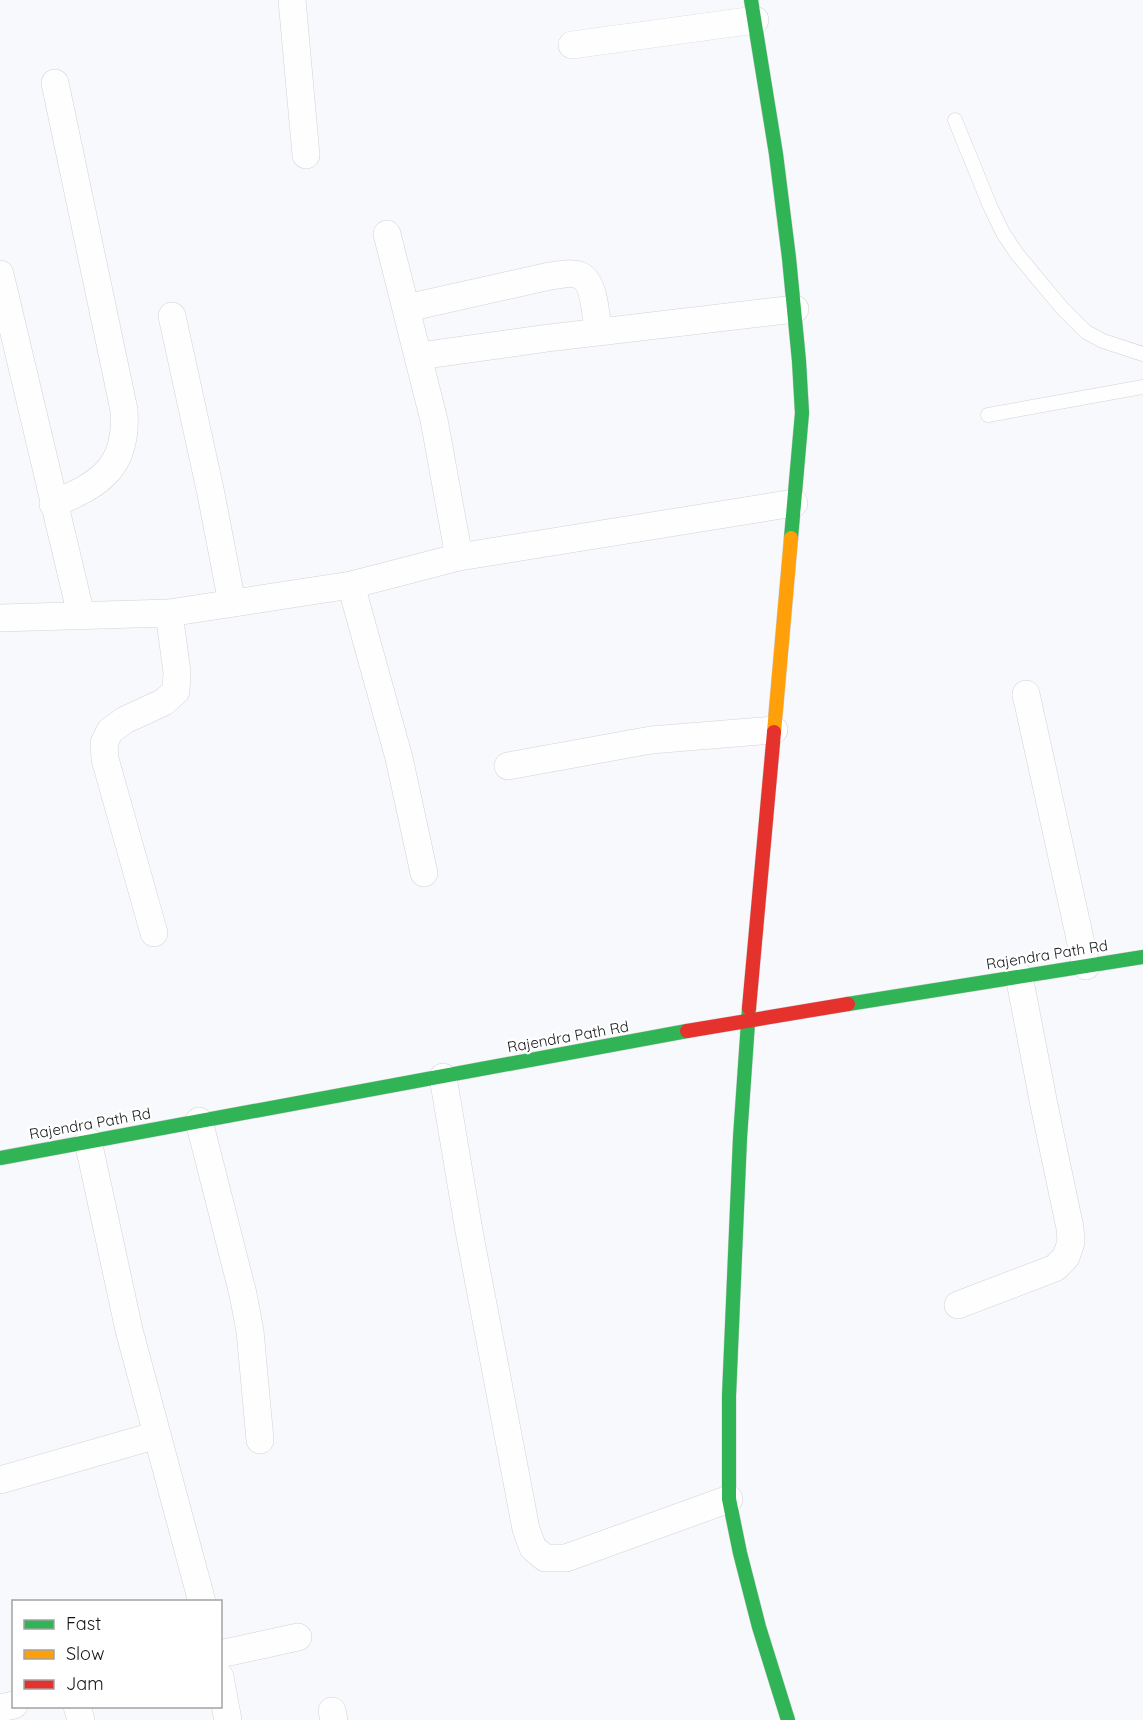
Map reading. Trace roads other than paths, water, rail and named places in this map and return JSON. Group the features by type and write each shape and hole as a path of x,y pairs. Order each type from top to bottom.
{"street":[{"path":"291,0 306,156"},
{"path":"572,45 753,10 767,93 795,309 802,413 748,1020 740,1138 729,1384 729,1499 756,1616 788,1720"},
{"path":"53,504 84,491 107,473 118,455 126,429 56,82"},
{"path":"387,234 434,420 459,557"},
{"path":"0,273 81,615"},
{"path":"407,308 550,276 580,275 588,282 593,294 598,332"},
{"path":"419,356 795,309"},
{"path":"172,316 232,603"},
{"path":"0,618 169,613 351,585 459,557 794,503"},
{"path":"351,585 399,758 424,873"},
{"path":"154,933 105,759 104,743 110,731 125,720 164,702 176,691 177,672 169,613"},
{"path":"1026,694 1086,966"},
{"path":"508,766 651,740 774,730"},
{"name":"Rajendra Path Rd","path":"0,1158 748,1020 1143,957"},
{"path":"958,1305 1054,1268 1066,1257 1071,1242 1066,1206 1019,976"},
{"path":"443,1077 483,1307 526,1529 533,1548 545,1558 566,1558 729,1499"},
{"path":"199,1121 243,1294 250,1331 260,1440"},
{"path":"88,1142 129,1330 201,1600"},
{"path":"0,1480 157,1435"},
{"path":"222,1654 297,1637"},
{"path":"222,1688 228,1720"}],"lane":[{"path":"955,120 990,206 1003,233 1017,254 1062,308 1086,332 1103,341 1143,354"},
{"path":"988,415 1143,387"}]}
